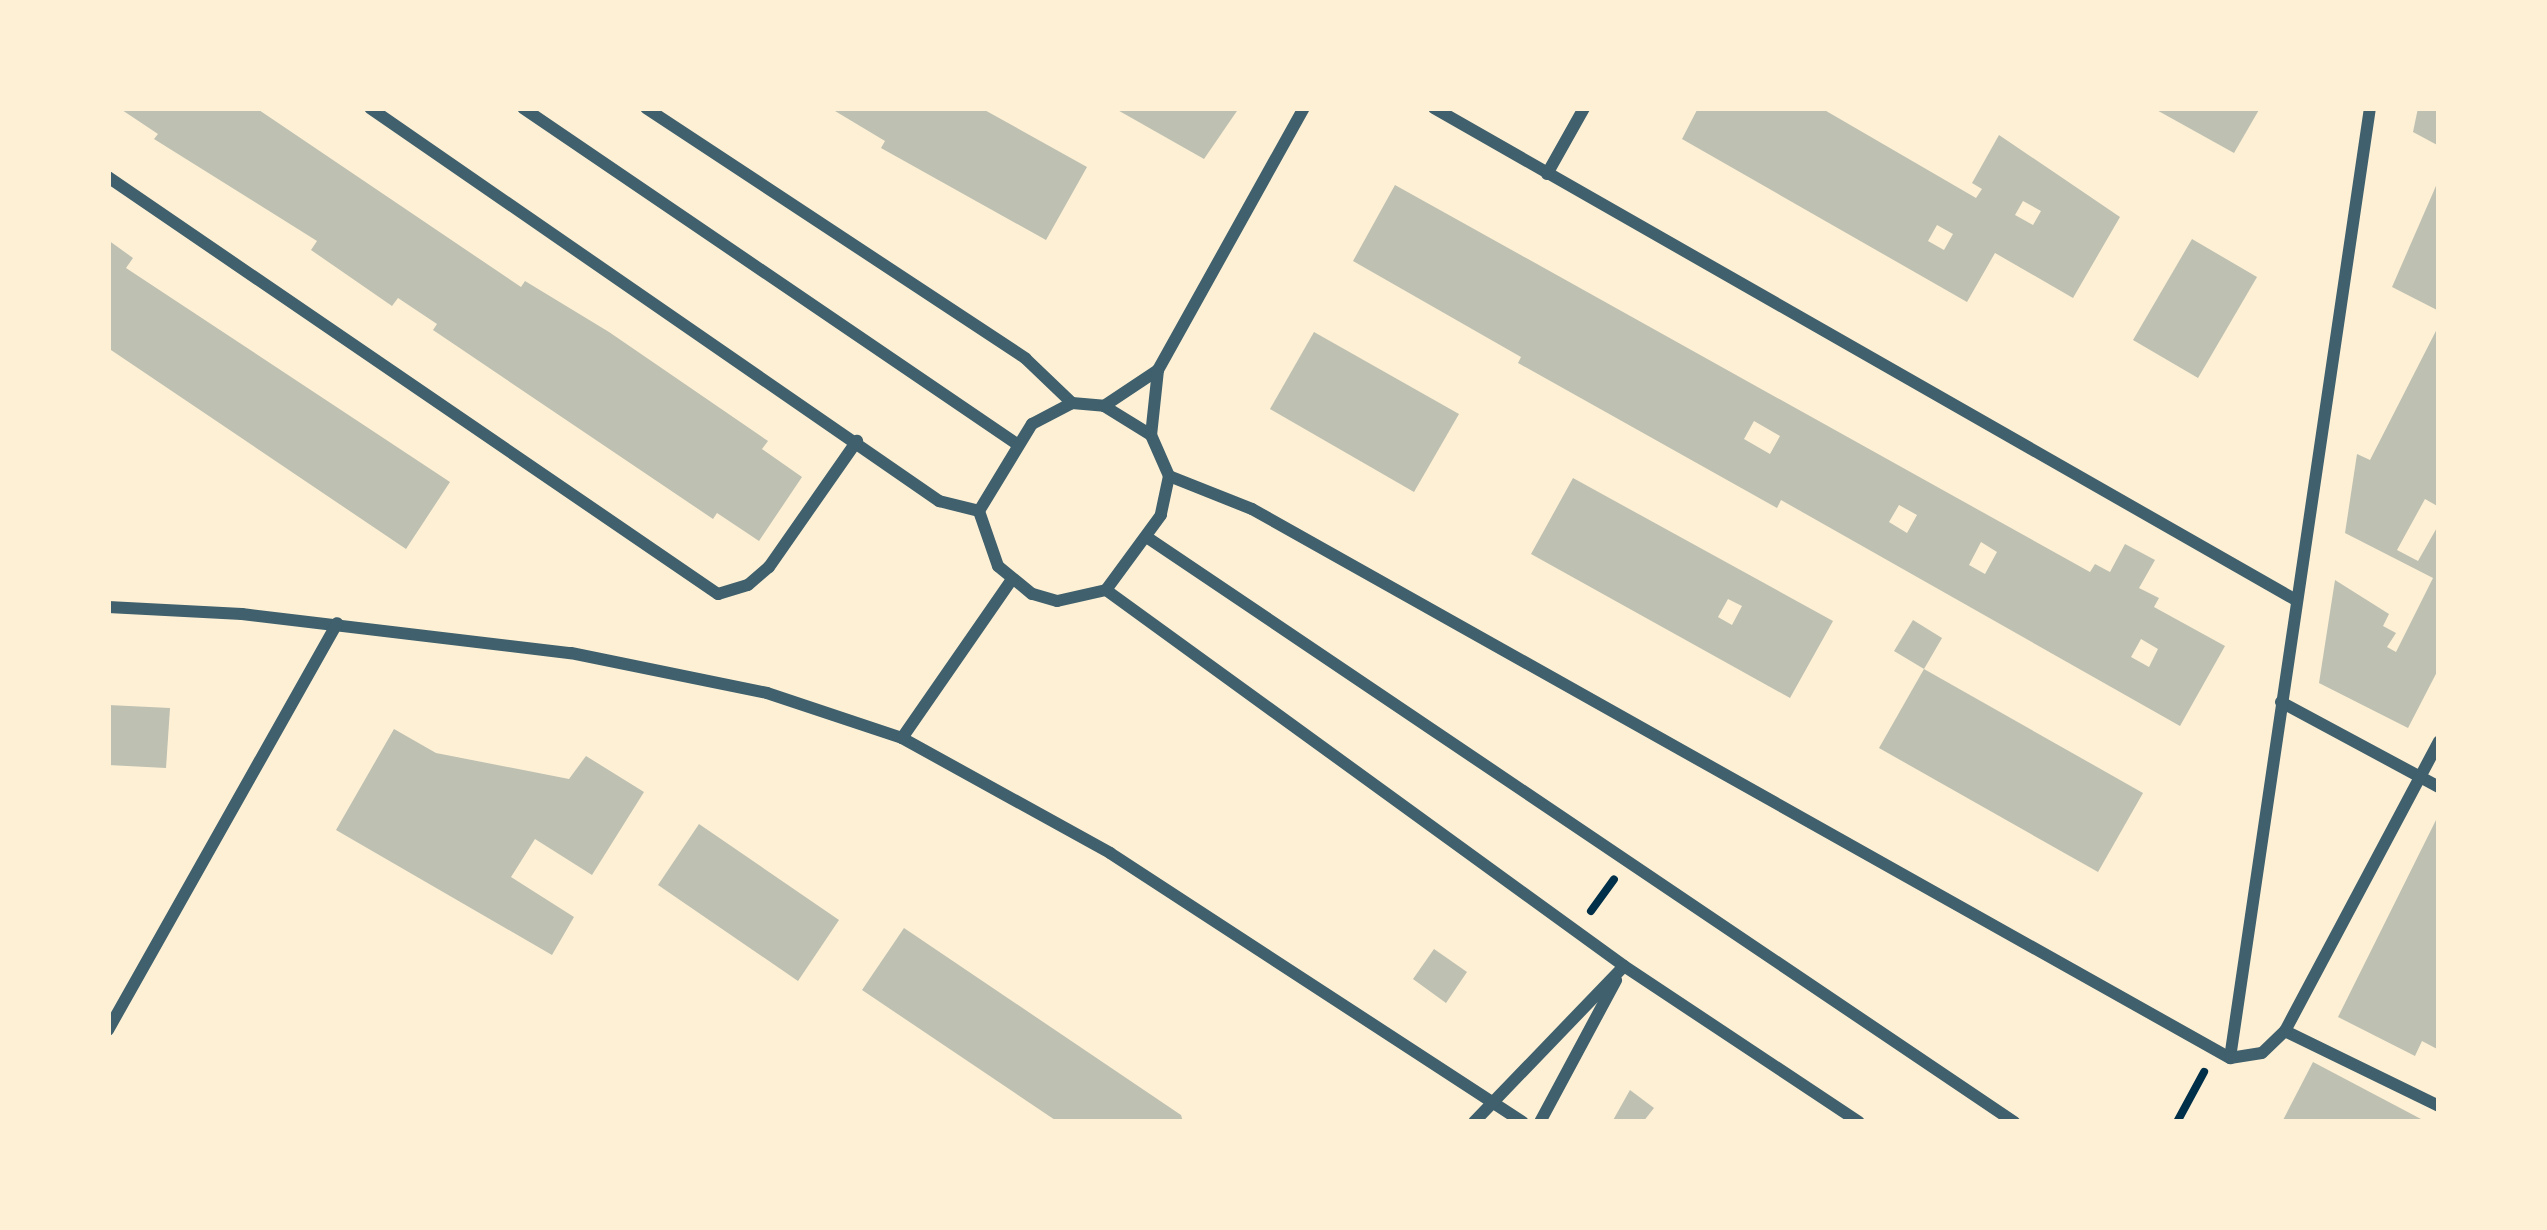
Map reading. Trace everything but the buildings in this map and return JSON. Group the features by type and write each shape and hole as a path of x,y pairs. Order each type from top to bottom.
{"street":[{"path":"370,108 939,502 980,511"},
{"path":"523,108 1017,444"},
{"path":"646,108 1026,359 1072,403"},
{"path":"1151,435 1104,406 1072,403 1032,424 980,511 986,547 1012,578 1057,601 1106,590 1148,538 1169,476 1151,435 1159,370 1304,108"},
{"path":"1434,108 2296,600"},
{"path":"1547,174 1584,108"},
{"path":"2230,1058 2370,108"},
{"path":"108,177 718,594 748,585 769,567 857,441"},
{"path":"1104,406 1159,370"},
{"path":"1169,476 1252,508 2230,1058 2261,1053 2285,1031 2439,741"},
{"path":"1148,538 2014,1122"},
{"path":"902,738 1012,578"},
{"path":"1106,590 1624,966 1859,1122"},
{"path":"112,605 337,623 571,653 766,694 902,738 1110,853 1523,1122"},
{"path":"108,1030 337,623"},
{"path":"2281,702 2439,788"},
{"path":"1474,1122 1489,1099 1624,966"},
{"path":"1540,1122 1624,966"},
{"path":"2285,1031 2439,1106"}],"path":[{"path":"1575,931 1626,862"},
{"path":"2177,1122 2216,1050"}]}
